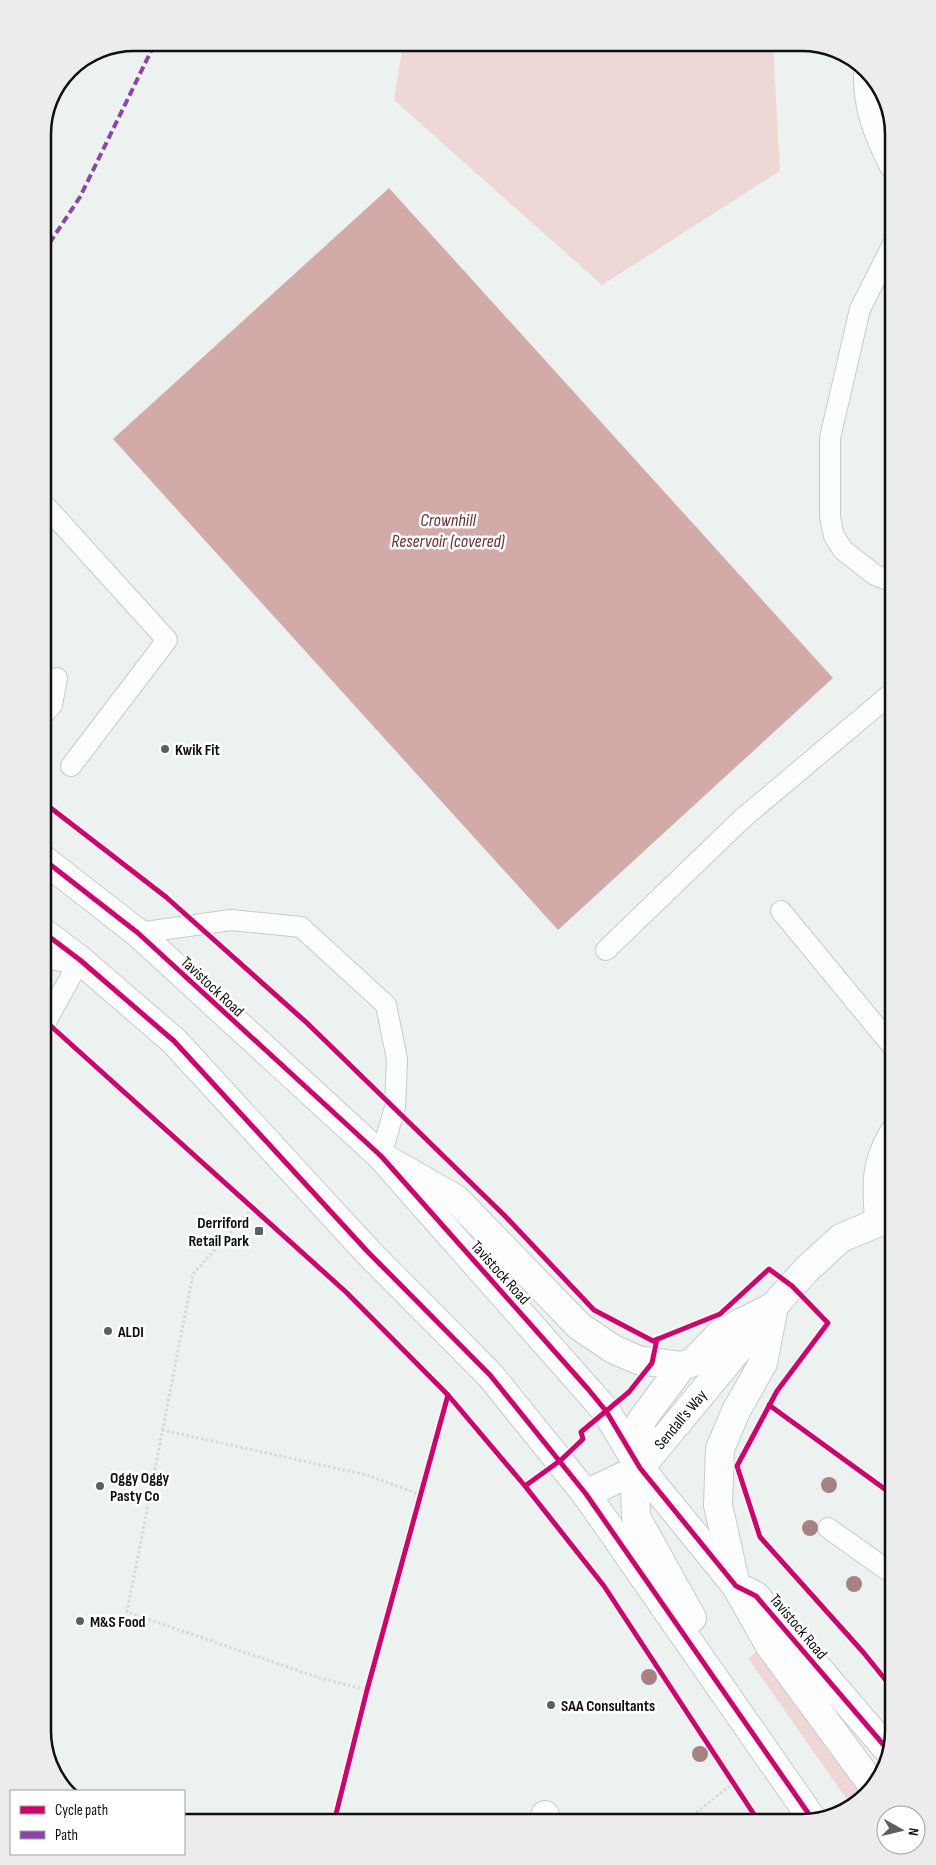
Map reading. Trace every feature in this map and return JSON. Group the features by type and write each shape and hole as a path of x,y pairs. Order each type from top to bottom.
{"main road":[{"path":"868,84 868,97 877,131 885,147"},
{"name":"Tavistock Road","path":"51,865 138,933 381,1156 594,1396 640,1468 736,1586 770,1646 868,1780"},
{"path":"51,938 80,960 174,1041 367,1251 490,1375 586,1494 808,1813"},
{"path":"51,955 80,960"},
{"name":"Sendall's Way","path":"885,1149 882,1154 876,1181 885,1216"},
{"name":"Sendall's Way","path":"381,1156 456,1199 579,1326 613,1349 638,1360 682,1366 693,1362 721,1333 774,1306"},
{"name":"Sendall's Way","path":"640,1468 807,1269 842,1238 885,1220"},
{"path":"736,1586 718,1505 720,1449 736,1411 763,1364 774,1306"},
{"name":"Sendall's Way","path":"640,1468 641,1421 682,1366"},
{"path":"586,1494 640,1468"},
{"path":"640,1468 634,1486 636,1516 712,1654 747,1724"},
{"name":"Tavistock Road","path":"736,1586 756,1596 883,1745"}],"lane":[{"path":"885,261 860,309 830,438 830,517 834,536 843,550 869,570 885,578"},
{"path":"51,512 167,640 71,766"},
{"path":"51,684 57,678 51,706"},
{"path":"606,950 743,818 885,700"},
{"path":"781,910 885,1036"},
{"path":"138,933 231,920 300,927 386,1005 397,1059 395,1107 381,1156"},
{"path":"51,1013 80,960"},
{"path":"828,1528 885,1568"}],"path":[{"path":"246,1203 260,1216"},
{"path":"252,1209 193,1274 127,1612 320,1678 368,1690"},
{"path":"162,1430 367,1476 421,1495"},
{"path":"879,1484 885,1488"},
{"path":"419,1504 424,1486"},
{"path":"365,1700 370,1681"},
{"path":"728,1775 738,1791"},
{"path":"695,1814 733,1783"}],"shaded area":[{"path":"402,51 773,51 780,171 602,285 394,100"},
{"path":"759,1650 859,1790 847,1800 748,1658"}],"water":[{"name":"Crownhill Reservoir (covered)","path":"389,188 833,678 558,930 113,439"}],"marked path":[{"path":"51,241 80,197 151,51"}],"cycle path":[{"path":"51,808 166,897 307,1023 505,1216 594,1310 653,1341 720,1314 769,1269 792,1286 828,1323 777,1391 737,1466 760,1537 885,1679"},
{"path":"51,865 138,933 381,1156 588,1389 606,1411 640,1468 736,1586 756,1596 883,1745"},
{"path":"51,938 80,960 174,1041 367,1251 490,1375 586,1494 808,1813"},
{"path":"51,1026 346,1292 448,1395 525,1486 604,1586 754,1814"},
{"path":"525,1486 561,1460 583,1439 581,1432 629,1392 652,1363 657,1339"},
{"path":"336,1814 367,1690 448,1395"},
{"path":"769,1405 885,1489"}],"place":[{"name":"Kwik Fit","path":"165,749"},
{"name":"Derriford Retail Park","path":"259,1231"},
{"name":"ALDI","path":"108,1331"},
{"name":"Oggy Oggy Pasty Co","path":"100,1486"},
{"name":"M&S Food","path":"80,1621"},
{"name":"SAA Consultants","path":"551,1705"}]}
